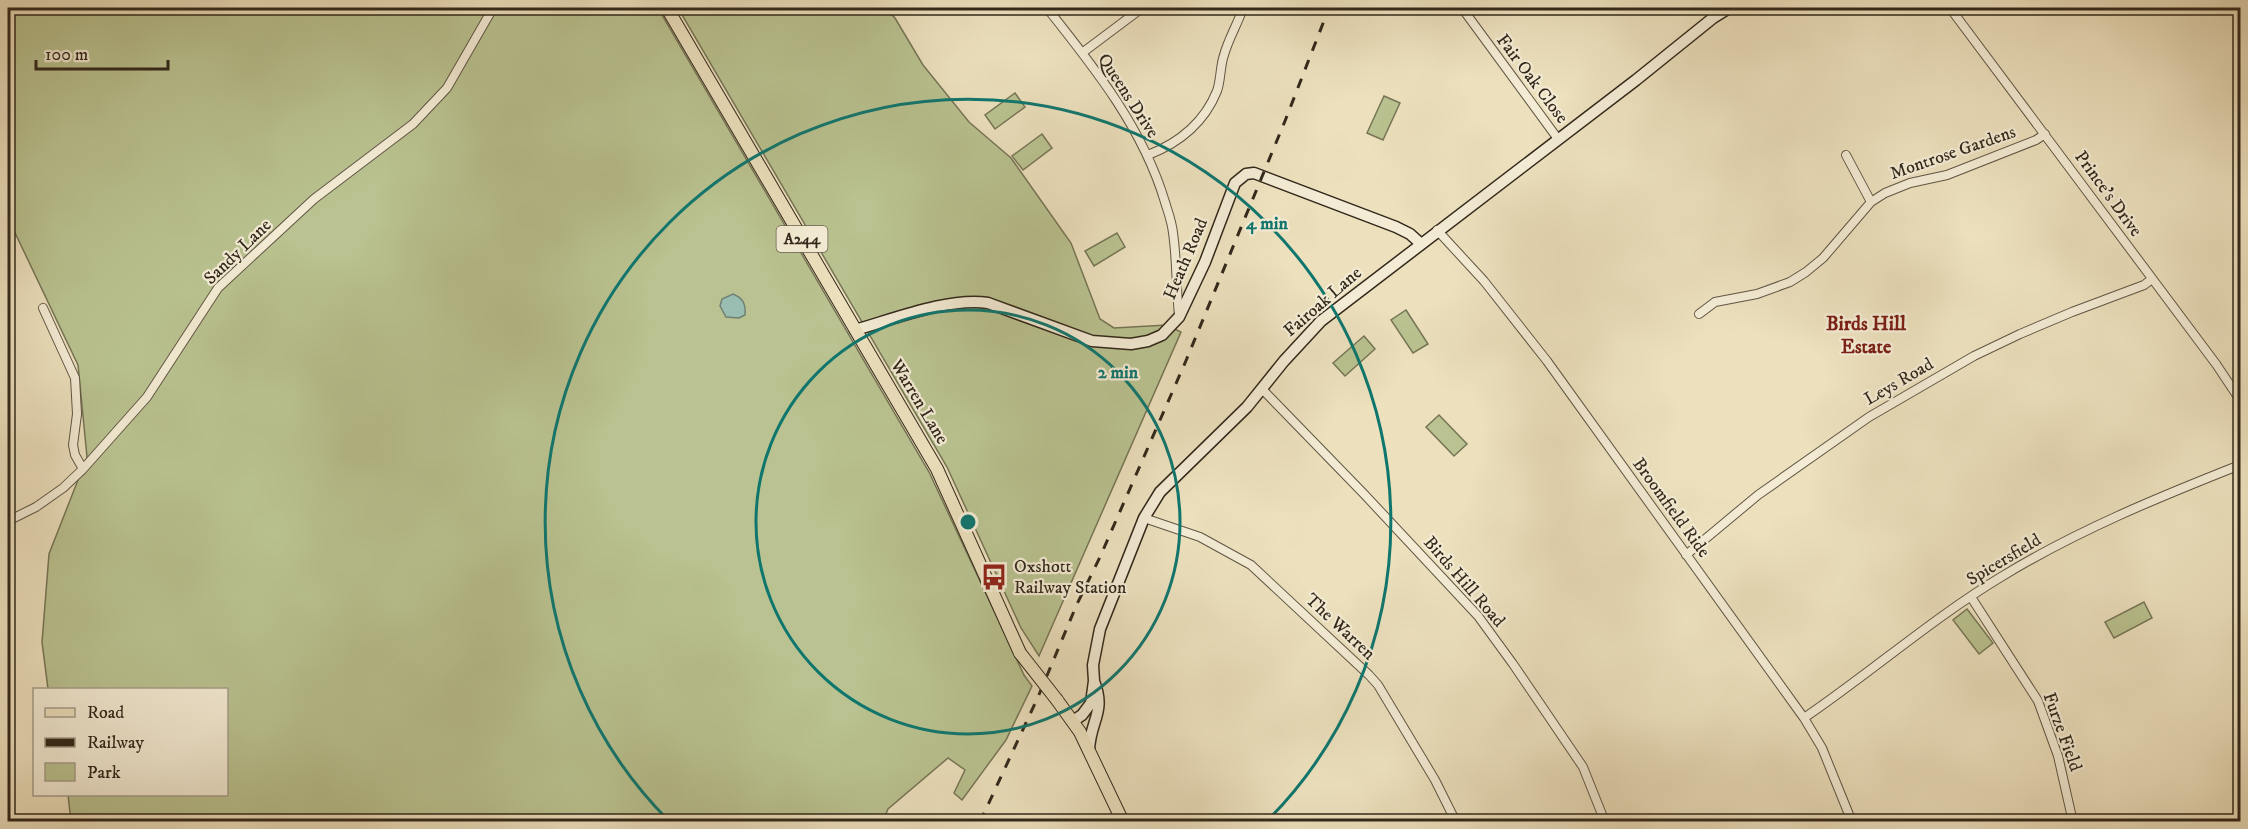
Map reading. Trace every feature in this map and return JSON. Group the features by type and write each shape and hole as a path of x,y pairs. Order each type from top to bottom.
{"main road":[{"name":"Warren Lane","path":"667,8 938,469 1020,653 1073,721 1089,749 1123,822"},
{"name":"Fairoak Lane","path":"1073,721 1087,710 1091,703 1094,681 1093,665 1100,629 1144,518 1160,492 1241,414 1303,339 1321,321 1636,80 1713,18 1729,8"},
{"name":"Heath Road","path":"855,330 953,303 976,301 988,303 1092,341 1131,344 1149,341 1162,335 1179,317 1205,262 1235,183 1246,174 1254,173 1396,227 1410,234 1420,243"},
{"path":"1089,749 1100,702 1094,681"}],"street":[{"name":"Sandy Lane","path":"8,521 36,507 63,488 147,398 218,288 314,199 413,124 447,88 493,8"},
{"name":"Queens Drive","path":"1047,8 1133,126 1148,155 1161,188 1173,231 1179,317"},
{"path":"1082,53 1142,8"},
{"path":"1148,155 1175,143 1194,128 1207,111 1218,90 1224,54 1243,8"},
{"name":"Fair Oak Close","path":"1462,8 1558,139"},
{"name":"Prince's Drive","path":"1950,8 2241,400"},
{"name":"Montrose Gardens","path":"1699,314 1715,302 1756,294 1790,282 1806,272 1823,258 1871,202 1898,188 1947,175 2036,140 2045,134"},
{"path":"1846,155 1871,202"},
{"name":"Broomfield Ride","path":"1437,230 1484,281 1540,352 1804,718 1822,748 1852,822"},
{"name":"Leys Road","path":"1686,555 1758,495 1869,417 1983,352 2072,312 2144,285 2152,279"},
{"path":"43,308 75,378 77,414 73,445 75,455 83,469"},
{"name":"Birds Hill Road","path":"1262,389 1478,616 1583,767 1605,822"},
{"name":"Spicersfield","path":"1804,718 1999,578 2063,542 2150,501 2241,465"},
{"name":"The Warren","path":"1144,518 1200,537 1251,565 1369,675 1378,685 1435,780 1456,822"},
{"name":"Furze Field","path":"1971,597 2038,701 2058,756 2073,822"}],"green space":[{"path":"8,8 658,8 929,472 1024,675 1032,686 1006,740 962,800 954,793 965,770 948,758 888,809 883,821 71,821 68,796 228,796 228,688 48,688 42,642 49,554 87,457 78,365 8,218"},
{"path":"678,8 885,8 895,18 923,65 969,122 1011,158 1071,243 1100,319 1114,328 1167,325 1181,332 1039,656 1021,628 947,467"},
{"path":"1015,93 1025,107 995,129 985,115"},
{"path":"1384,96 1400,103 1383,140 1367,133"},
{"path":"1042,134 1052,148 1023,170 1012,156"},
{"path":"1117,233 1125,247 1094,266 1085,251"},
{"path":"1406,310 1428,344 1413,353 1391,320"},
{"path":"1364,336 1375,349 1345,376 1333,363"},
{"path":"1439,415 1467,444 1454,456 1426,427"},
{"path":"2144,602 2152,618 2114,638 2105,622"},
{"path":"1967,609 1993,643 1979,654 1953,620"}],"water":[{"path":"733,294 739,297 745,308 745,315 739,318 726,317 720,306 722,299"}],"railway":[{"path":"980,822 1038,697 1185,363 1329,8"}],"place":[{"name":"Oxshott Railway Station","path":"994,577"}],"district":[{"name":"Birds Hill Estate","path":"1866,336"}]}
